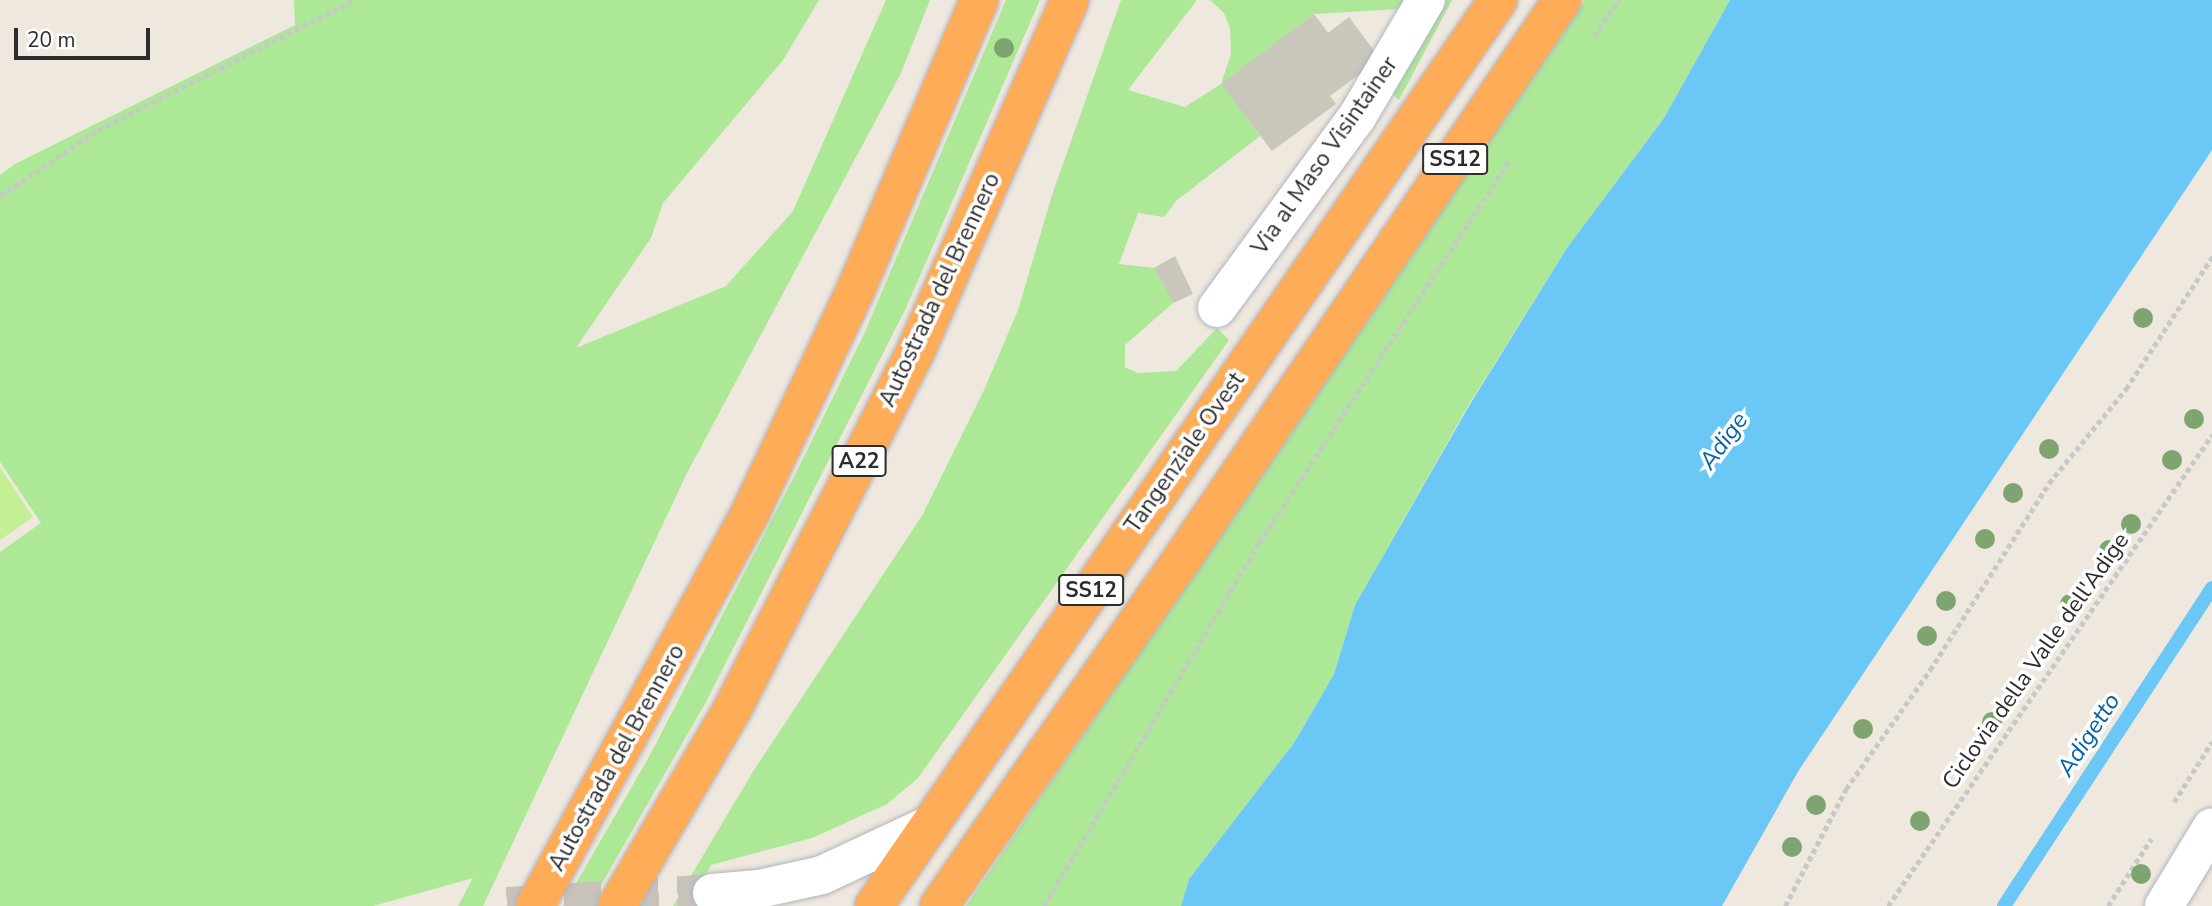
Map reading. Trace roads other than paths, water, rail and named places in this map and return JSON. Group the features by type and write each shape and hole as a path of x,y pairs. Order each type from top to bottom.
{"highway":[{"name":"Autostrada del Brennero","path":"535,906 752,509 856,289 979,0"},
{"name":"Autostrada del Brennero","path":"618,906 733,708 917,348 1070,0"},
{"path":"1444,80 1474,0"},
{"name":"Tangenziale Ovest","path":"874,906 1498,0"},
{"name":"SS12","path":"939,906 1188,550 1562,0"}],"street":[{"name":"Via al Maso Visintainer","path":"1217,308 1357,117 1426,0"},
{"path":"712,892 822,875 929,825"},
{"path":"2164,906 2212,827"}],"water":[{"name":"Adige","path":"1730,0 2212,0 2212,150 1799,770 1722,906 1181,906 1189,879 1294,743 1334,674 1355,605 1469,406 1567,248 1664,118"}],"waterway":[{"name":"Adigetto","path":"2004,906 2212,588"}],"tunnel":[{"path":"507,906 712,893"}]}
